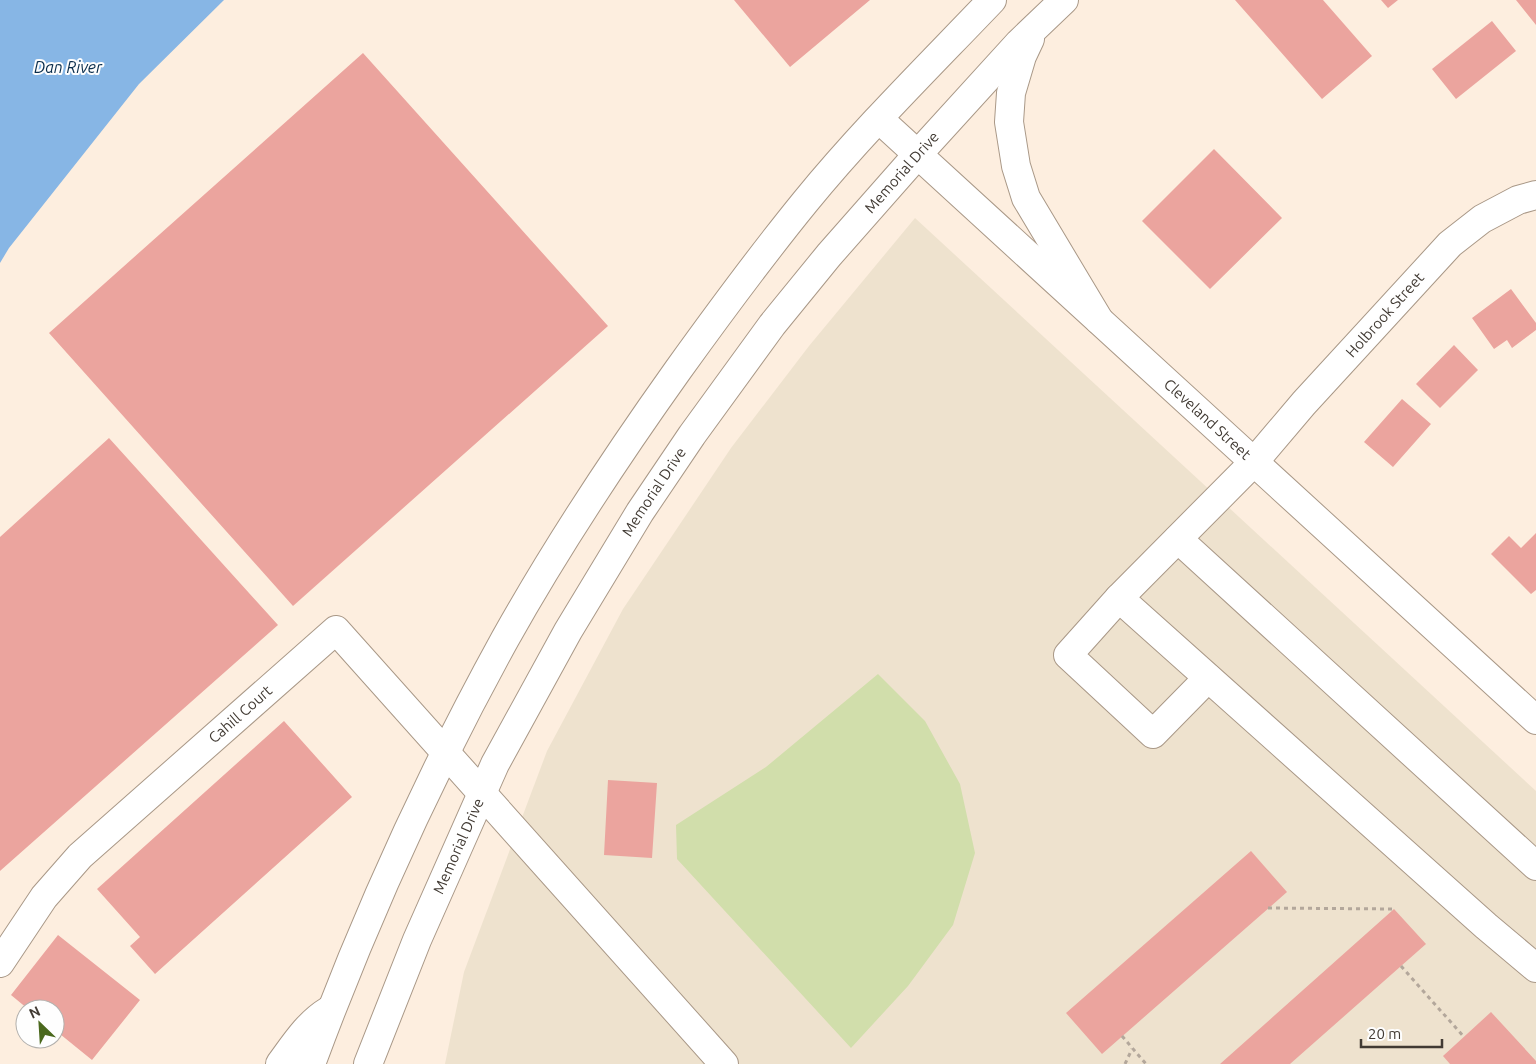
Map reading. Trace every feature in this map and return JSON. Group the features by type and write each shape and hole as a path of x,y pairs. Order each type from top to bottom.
{"main road":[{"path":"311,1064 382,890 445,753 510,630 568,532 629,439 740,283 807,199 879,119 992,0"},
{"name":"Memorial Drive","path":"368,1064 417,940 496,764 568,630 640,512 692,435 785,309 829,255 1019,43 1064,0"},
{"path":"1038,25 1022,56 1011,93 1009,122 1016,166 1026,198 1098,320"},
{"name":"Cleveland Street","path":"879,119 1254,462 1533,710"},
{"name":"Holbrook Street","path":"1208,678 1153,734 1068,655 1119,598 1254,462 1304,403 1450,244 1482,219 1518,200 1536,195"},
{"path":"1178,539 1536,866"},
{"path":"1119,598 1486,926 1536,968"},
{"name":"Cahill Court","path":"0,963 44,896 80,856 336,630 724,1064"},
{"path":"280,1064 320,1016 332,1009"}],"path":[{"path":"1268,908 1394,909"},
{"path":"1401,966 1464,1037"},
{"path":"1122,1036 1146,1064"},
{"path":"1125,1064 1132,1048"}],"shaded area":[{"path":"915,218 1536,791 1536,1064 445,1064 464,972 547,751 623,609 731,448 809,346"}],"green space":[{"path":"878,674 925,721 960,784 975,853 953,925 908,986 851,1048 677,859 676,825 766,767"}],"water":[{"name":"Dan River","path":"0,0 224,0 139,84 9,248 0,263"}],"building":[{"path":"734,0 870,0 790,67"},
{"path":"1235,0 1323,0 1372,56 1322,99"},
{"path":"1381,0 1398,0 1388,8"},
{"path":"1516,0 1536,0 1536,25"},
{"path":"1492,21 1516,51 1456,99 1432,69"},
{"path":"363,53 608,326 293,606 49,333"},
{"path":"1214,149 1282,218 1210,289 1142,221"},
{"path":"1511,289 1536,323 1536,330 1512,348 1507,340 1494,349 1472,318"},
{"path":"1454,345 1478,370 1440,408 1416,384"},
{"path":"1402,399 1431,424 1393,467 1364,442"},
{"path":"109,438 278,625 0,871 0,537"},
{"path":"1536,533 1536,590 1531,594 1491,554 1509,536 1521,548"},
{"path":"284,721 352,797 155,974 130,946 140,937 97,889"},
{"path":"608,780 657,783 652,858 604,855"},
{"path":"1251,851 1287,892 1102,1054 1066,1013"},
{"path":"1394,909 1426,944 1290,1064 1220,1064"},
{"path":"58,935 140,1000 92,1060 65,1038 65,999 16,999 11,995"},
{"path":"1491,1012 1536,1061 1536,1064 1450,1064 1443,1056"}]}
